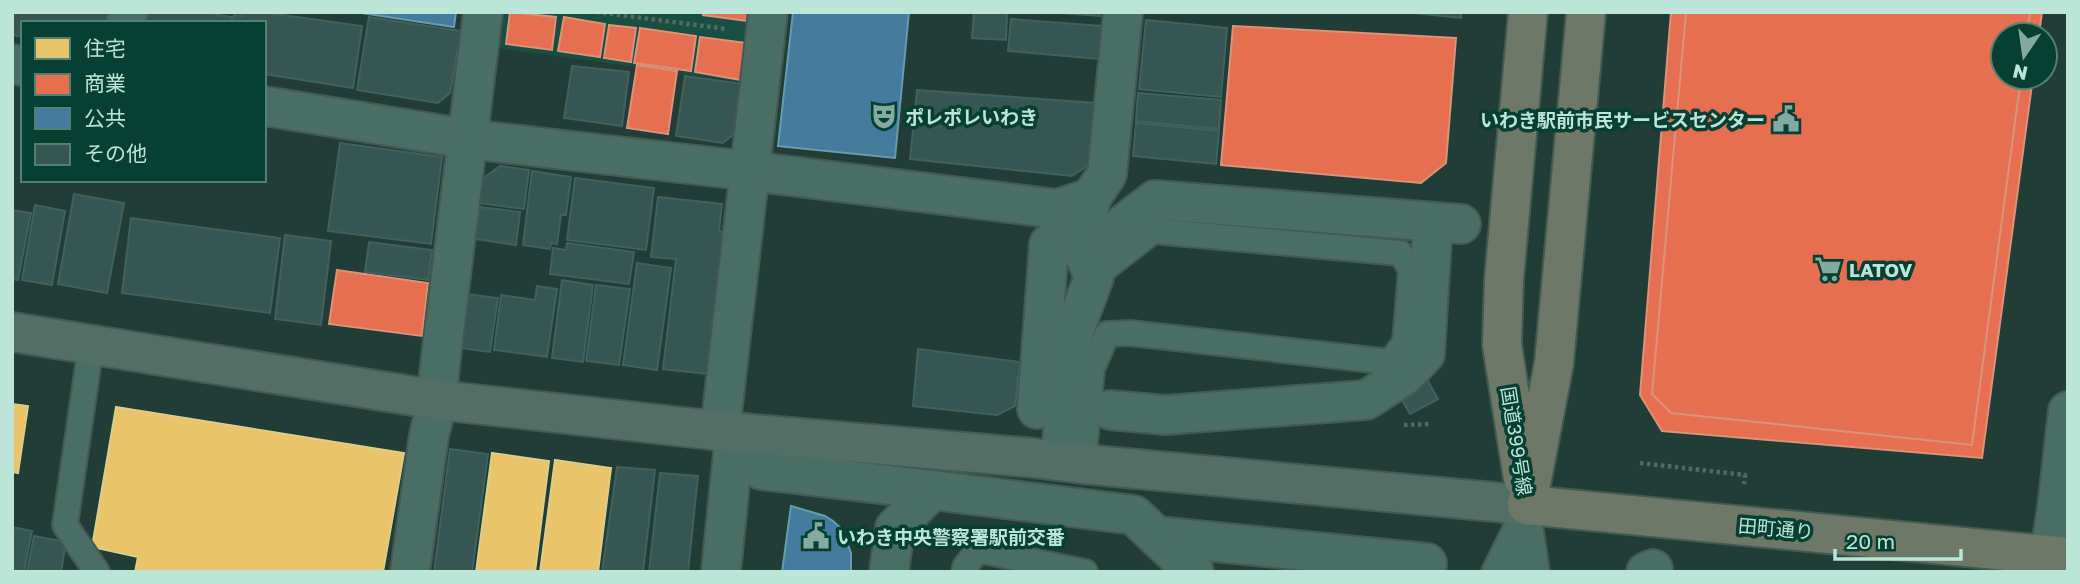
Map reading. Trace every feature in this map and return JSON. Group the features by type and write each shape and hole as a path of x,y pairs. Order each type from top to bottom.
{"highway":[{"name":"国道399号線","path":"1527,505 1502,345 1504,279 1528,12"},
{"name":"国道399号線","path":"1527,505 1554,363 1586,12"},
{"name":"田町通り","path":"1527,505 2056,561"}],"street":[{"path":"410,572 429,435 438,400 483,12"},
{"path":"1071,462 1073,334 1088,262 1091,198 1107,174 1123,12"},
{"path":"721,572 727,432 750,170 767,23"},
{"path":"266,106 468,139 750,170 1057,209 1091,198"},
{"path":"1088,262 1094,247 1155,200 1447,223 1425,354 1405,375 1366,400 1165,415 1110,410"},
{"path":"1037,409 1049,244 1088,262"},
{"path":"12,332 438,400 727,432 1527,505"},
{"path":"2056,561 2068,411"},
{"path":"761,470 1134,515 1194,572"},
{"path":"888,572 895,528 932,490"},
{"path":"1156,536 1427,563 1426,572"}],"lane":[{"path":"1071,462 1092,369 1107,334 1130,333 1391,362 1405,342 1412,269 1400,253 1153,231 1088,262"},
{"path":"91,345 65,525 97,572"},
{"path":"1494,572 1527,505"},
{"path":"1517,572 1527,505"},
{"path":"1527,505 1537,572"},
{"path":"964,572 978,550 1085,572"}],"path":[{"path":"596,12 767,23"},
{"path":"1640,463 1745,475"}],"shaded area":[{"path":"494,12 760,12 751,83 490,47"}],"building: 住宅":[{"path":"12,404 28,406 18,473 12,472"},
{"path":"116,407 404,453 383,572 135,572 138,557 92,547"},
{"path":"492,453 549,461 535,572 476,572"},
{"path":"555,460 611,468 598,572 540,572"}],"building: 商業":[{"path":"510,12 556,17 552,50 506,44"},
{"path":"703,12 749,12 748,21 703,15"},
{"name":"LATOV","path":"1671,12 2042,12 2041,21 1989,21 1989,91 2031,91 1982,458 1662,431 1640,395"},
{"name":"LATOV","path":"1686,12 2030,12 2029,21 1989,21 1989,91 2019,91 1972,445 1671,413 1652,394"},
{"path":"564,17 605,24 600,57 558,51"},
{"path":"609,25 636,28 631,62 604,58"},
{"path":"1233,26 1456,38 1446,163 1421,183 1221,165"},
{"path":"640,28 696,36 691,71 634,63"},
{"path":"700,37 747,43 741,80 695,72"},
{"path":"637,65 677,71 668,134 627,128"},
{"path":"337,270 428,283 422,336 329,324"}],"building: 公共":[{"path":"355,12 456,12 454,27"},
{"path":"793,12 909,12 895,158 778,146"},
{"name":"いわき中央警察署駅前交番","path":"791,506 825,516 842,529 851,553 851,572 782,572"}],"building: その他":[{"path":"12,12 117,12 116,21 21,21 21,37 12,35"},
{"path":"148,12 201,12 232,17 231,21 146,21"},
{"path":"242,12 262,12 362,26 353,88 266,74 266,21 233,21 234,15 242,16"},
{"path":"974,12 1007,12 1006,40 972,38"},
{"path":"1045,12 1100,12 1100,16"},
{"path":"1403,12 1461,12 1461,18"},
{"path":"369,17 461,31 450,93 438,103 357,90"},
{"path":"1011,19 1102,26 1100,59 1008,51"},
{"path":"1146,20 1227,28 1221,97 1139,89"},
{"path":"572,66 629,72 622,126 564,118"},
{"path":"685,76 743,84 735,133 723,143 676,136"},
{"path":"917,90 1096,103 1093,162 1072,176 910,159"},
{"path":"1138,93 1221,100 1219,129 1136,121"},
{"path":"1136,123 1219,131 1216,164 1133,156"},
{"path":"340,143 442,157 431,244 328,231"},
{"path":"500,166 529,170 524,209 479,203 482,179"},
{"path":"532,171 571,177 566,215 561,215 557,244 551,243 550,249 523,245"},
{"path":"575,178 654,188 646,250 567,240"},
{"path":"74,194 124,203 107,293 58,284"},
{"path":"658,197 722,204 719,231 724,232 707,374 663,369 676,259 651,257"},
{"path":"35,205 65,211 52,285 22,280"},
{"path":"480,207 520,212 516,245 475,239"},
{"path":"12,210 31,213 18,280 12,279"},
{"path":"131,218 280,238 270,313 122,293"},
{"path":"285,235 331,241 321,325 275,319"},
{"path":"369,242 432,250 428,280 365,272"},
{"path":"567,243 634,252 629,284 550,274 553,248 566,250"},
{"path":"637,263 671,268 657,370 623,365"},
{"path":"562,280 593,285 583,362 552,358"},
{"path":"596,285 630,289 619,365 586,361"},
{"path":"537,286 557,289 547,357 494,350 501,295 535,300"},
{"path":"467,294 498,298 490,352 460,348"},
{"path":"918,349 1020,362 1015,406 997,415 913,406"},
{"path":"1425,376 1438,399 1410,414 1397,391"},
{"path":"450,449 488,454 472,572 434,572"},
{"path":"617,467 655,470 643,572 602,572"},
{"path":"660,473 698,476 688,572 649,572"},
{"path":"12,527 32,531 24,572 12,572"},
{"path":"34,536 66,542 61,572 27,572"}],"place":[{"name":"ポレポレいわき","path":"884,116"},
{"name":"いわき駅前市民サービスセンター","path":"1786,119"},
{"name":"LATOV","path":"1828,269"},
{"name":"いわき中央警察署駅前交番","path":"816,536"}]}
